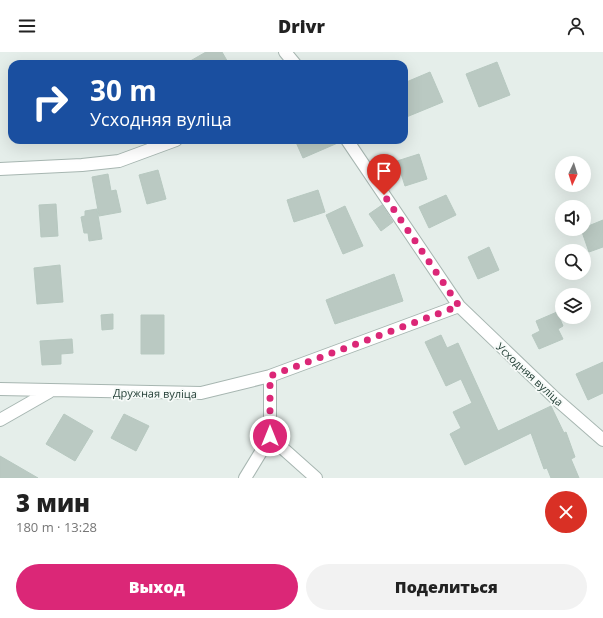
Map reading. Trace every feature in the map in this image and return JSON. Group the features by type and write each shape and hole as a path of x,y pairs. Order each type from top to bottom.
{"street":[{"path":"285,52 292,60"},
{"path":"0,169 82,165 120,161 165,144"},
{"name":"Усходняя вуліца","path":"350,144 459,306 556,399 603,440"},
{"path":"245,478 270,436 270,376 459,306"},
{"name":"Дружная вуліца","path":"0,389 49,392 201,393 270,376"},
{"path":"0,420 49,392"},
{"path":"270,436 316,478"}],"building":[{"path":"206,52 222,52 227,60 192,60"},
{"path":"497,62 510,95 479,107 466,74"},
{"path":"430,72 443,102 408,116 408,81"},
{"path":"297,144 335,144 303,158"},
{"path":"419,154 427,179 405,186 397,161"},
{"path":"158,170 166,199 147,204 139,175"},
{"path":"108,174 111,191 116,190 121,212 99,216 92,177"},
{"path":"318,190 325,212 294,222 287,200"},
{"path":"446,195 456,215 429,228 419,207"},
{"path":"56,204 58,236 41,237 39,205"},
{"path":"382,205 393,222 381,231 369,214"},
{"path":"345,206 363,246 343,254 326,215"},
{"path":"97,209 102,239 89,241 88,233 84,233 81,217 85,216 85,211"},
{"path":"603,220 603,247 591,251 591,244 586,244 583,236 591,236 591,225"},
{"path":"489,247 499,270 478,279 468,257"},
{"path":"60,265 63,302 37,304 34,268"},
{"path":"394,274 403,301 335,324 326,300"},
{"path":"555,313 555,324 562,324 563,326 558,329 563,339 539,349 532,335 540,331 536,321"},
{"path":"113,314 113,329 102,330 101,315"},
{"path":"141,315 164,315 164,354 141,354"},
{"path":"441,335 447,348 458,343 498,431 551,406 564,433 566,432 575,457 571,459 579,478 551,478 547,468 544,469 531,433 465,465 450,434 461,428 453,412 472,403 461,379 446,386 425,342"},
{"path":"72,339 73,353 61,354 61,364 42,365 40,341"},
{"path":"603,362 603,393 588,400 576,374"},
{"path":"64,414 93,431 75,461 46,444"},
{"path":"124,414 149,426 136,451 111,438"},
{"path":"0,456 38,478 0,478"}],"route":[{"path":"270,436 270,376 459,306 384,195"}]}
